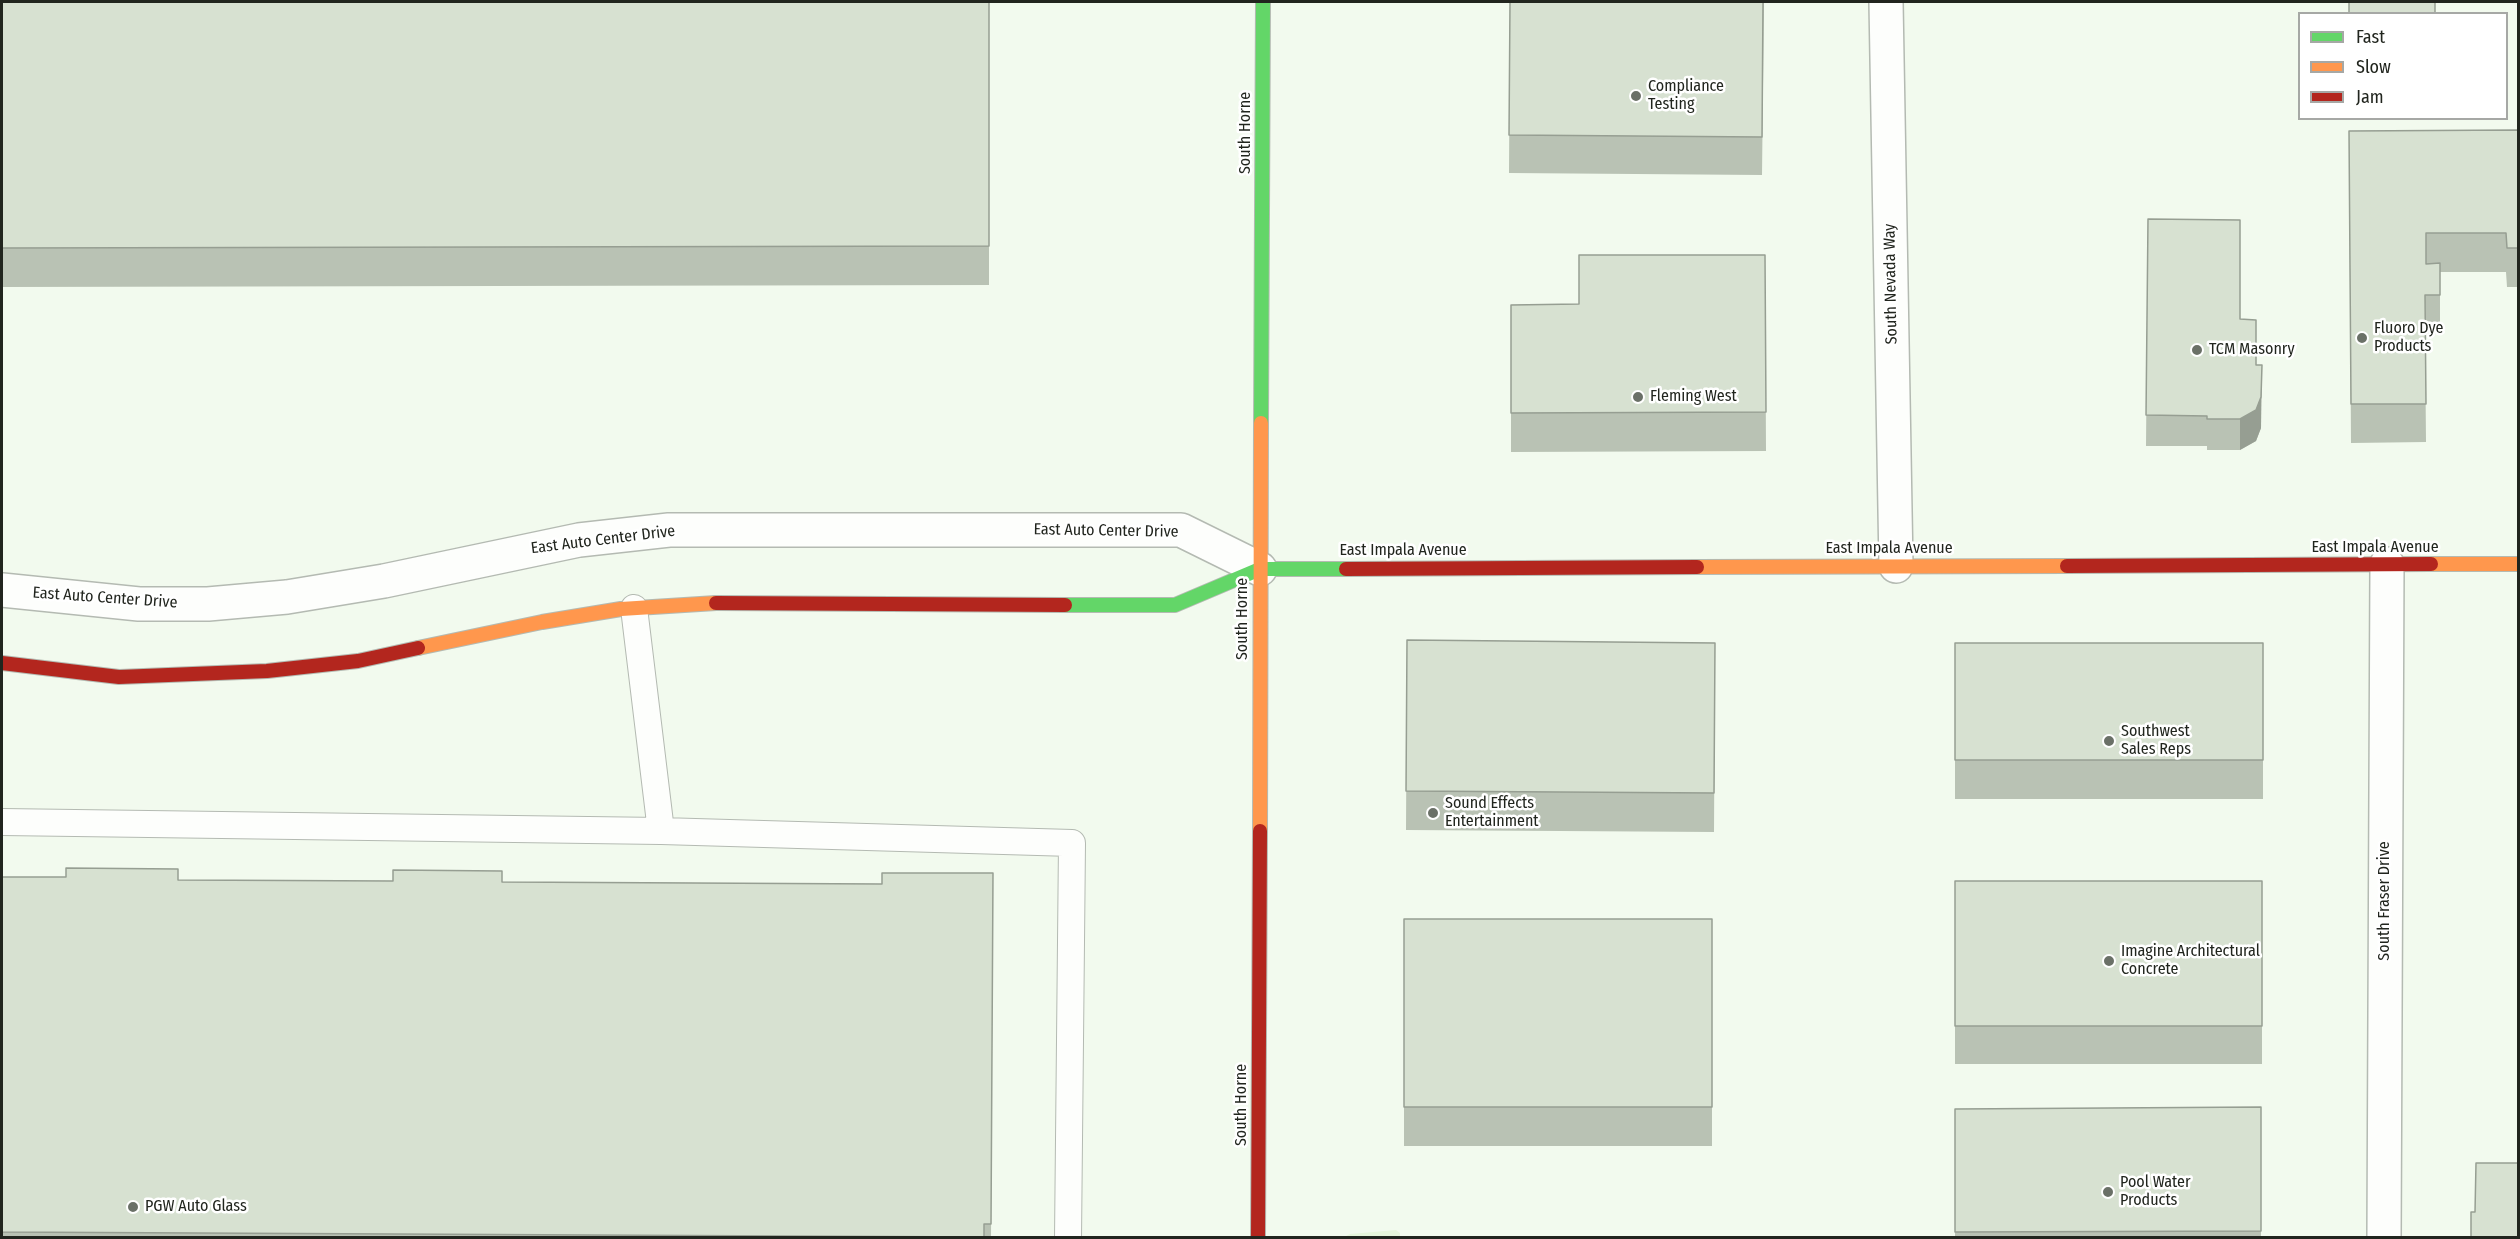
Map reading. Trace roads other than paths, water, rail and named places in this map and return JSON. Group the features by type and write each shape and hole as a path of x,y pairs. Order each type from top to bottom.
{"street":[{"name":"South Horne","path":"1258,1238 1263,2"},
{"name":"South Nevada Way","path":"1886,2 1896,566"},
{"name":"East Auto Center Drive","path":"2,590 139,604 208,604 287,597 579,540 669,530 1181,530 1260,568"},
{"name":"South Fraser Drive","path":"2384,1238 2387,564"},
{"name":"East Impala Avenue","path":"1260,568 2518,564"},
{"path":"2,663 119,677 267,671 358,662 542,622 634,608 722,603 1175,605 1260,568"}],"lane":[{"path":"634,608 661,831"},
{"path":"2,822 661,831 1072,843 1068,1238"}],"place":[{"name":"Compliance Testing","path":"1636,96"},
{"name":"Fluoro Dye Products","path":"2362,338"},
{"name":"TCM Masonry","path":"2197,350"},
{"name":"Fleming West","path":"1638,397"},
{"name":"Southwest Sales Reps","path":"2109,741"},
{"name":"Sound Effects Entertainment","path":"1433,813"},
{"name":"Imagine Architectural Concrete","path":"2109,961"},
{"name":"Pool Water Products","path":"2108,1192"},
{"name":"PGW Auto Glass","path":"133,1207"}]}
